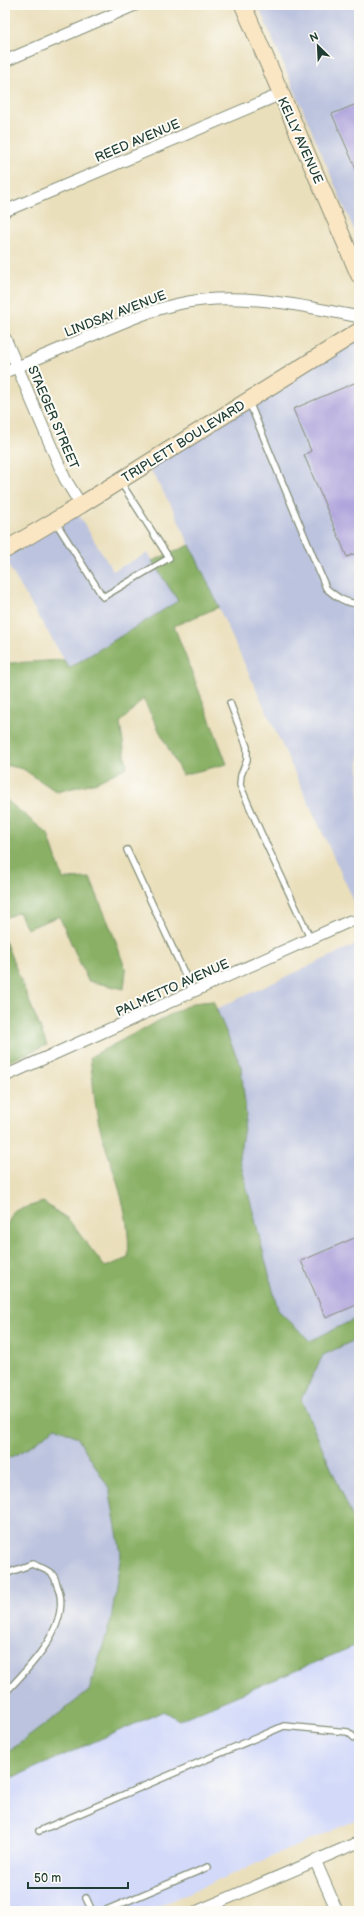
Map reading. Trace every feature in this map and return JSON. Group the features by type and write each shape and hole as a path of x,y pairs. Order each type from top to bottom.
{"main road":[{"name":"KELLY AVENUE","path":"243,5 359,275"},
{"name":"TRIPLETT BOULEVARD","path":"5,550 120,481 359,331"}],"street":[{"path":"5,60 135,5"},
{"name":"REED AVENUE","path":"5,211 281,94"},
{"name":"LINDSAY AVENUE","path":"5,372 150,312 188,302 221,299 255,300 312,307 359,317"},
{"name":"STAEGER STREET","path":"5,338 65,479 81,505"},
{"name":"PALMETTO AVENUE","path":"5,1076 350,922"},
{"path":"198,1911 359,1842"},
{"path":"315,1860 332,1910"}],"lane":[{"path":"248,400 326,588 337,598 351,604 359,604"},
{"path":"55,520 103,597 169,558 120,481"},
{"path":"230,703 246,747 247,760 241,775 240,785 311,940"},
{"path":"127,850 193,992"},
{"path":"5,1574 32,1564 52,1574 59,1589 62,1607 50,1639 26,1672 5,1693"},
{"path":"39,1831 284,1726 348,1732 359,1742"},
{"path":"104,1911 208,1867"},
{"path":"86,1898 92,1911"}],"shaded area":[{"path":"258,5 359,5 359,242 320,150"},
{"path":"359,331 359,912 173,509 147,464"},
{"path":"75,509 113,571 148,553 178,601 69,668 5,560 5,549"},
{"path":"359,943 359,1317 310,1341 278,1310 239,1157 246,1115 241,1067 216,1009"},
{"path":"359,1338 359,1532 301,1399 323,1355"},
{"path":"56,1427 77,1437 109,1488 121,1554 111,1620 89,1691 15,1747 5,1752 5,1460 25,1450"},
{"path":"359,1644 359,1819 147,1911 5,1911 5,1781 164,1711 179,1720"}],"green space":[{"path":"190,545 219,607 174,626 227,764 182,775 143,699 120,723 127,767 97,782 57,792 23,769 5,765 5,666 10,663 64,660 69,668 178,601 152,561"},
{"path":"5,799 48,834 63,879 90,878 115,939 126,971 124,989 88,981 59,916 27,929 19,912 5,918"},
{"path":"5,941 47,1045 5,1063"},
{"path":"213,1001 241,1067 246,1115 239,1157 278,1310 310,1341 359,1317 359,1338 323,1355 301,1399 359,1532 359,1644 179,1720 164,1711 5,1781 5,1752 15,1747 89,1691 111,1620 121,1554 109,1488 77,1437 56,1427 25,1450 5,1460 5,1229 14,1211 43,1202 68,1219 105,1267 128,1258 127,1224 124,1207 97,1116 90,1057 192,1003"}],"building":[{"path":"359,103 359,176 332,114"},
{"path":"359,381 359,552 347,557 304,455 311,451 293,409"},
{"path":"359,1236 359,1304 326,1318 301,1261"}]}
